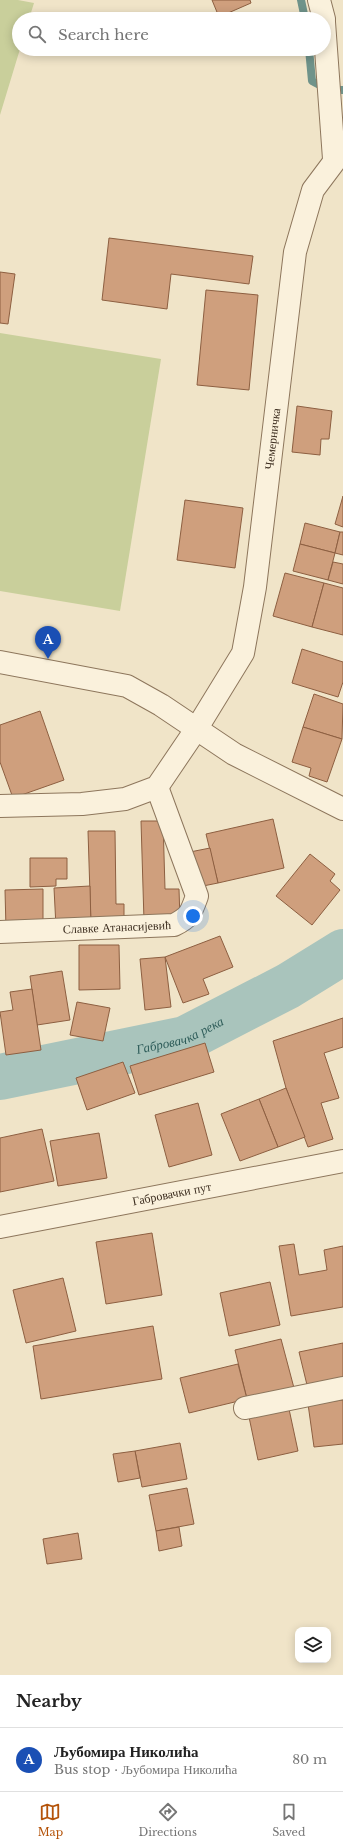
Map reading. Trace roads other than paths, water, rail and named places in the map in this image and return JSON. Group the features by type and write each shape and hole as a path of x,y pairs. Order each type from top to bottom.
{"street":[{"path":"319,0 323,12"},
{"path":"328,56 339,155"},
{"name":"Чемерничка","path":"197,728 243,653 256,587 294,252 313,190 339,155"},
{"path":"0,662 126,686 197,728 234,754 343,808"},
{"path":"0,806 82,804 125,798 157,787 197,728"},
{"name":"Славке Атанасијевић","path":"0,932 174,925 185,919 191,913 197,896 157,787"},
{"name":"Габровачки пут","path":"0,1227 343,1162"},
{"path":"245,1408 343,1388"}],"waterway":[{"path":"301,0 304,12"},
{"path":"310,56 312,81 329,90 343,90"},
{"name":"Габровачка река","path":"0,1077 185,1039 288,986 343,952"}],"place":[{"name":"Љубомира Николића","path":"48,659"}]}
